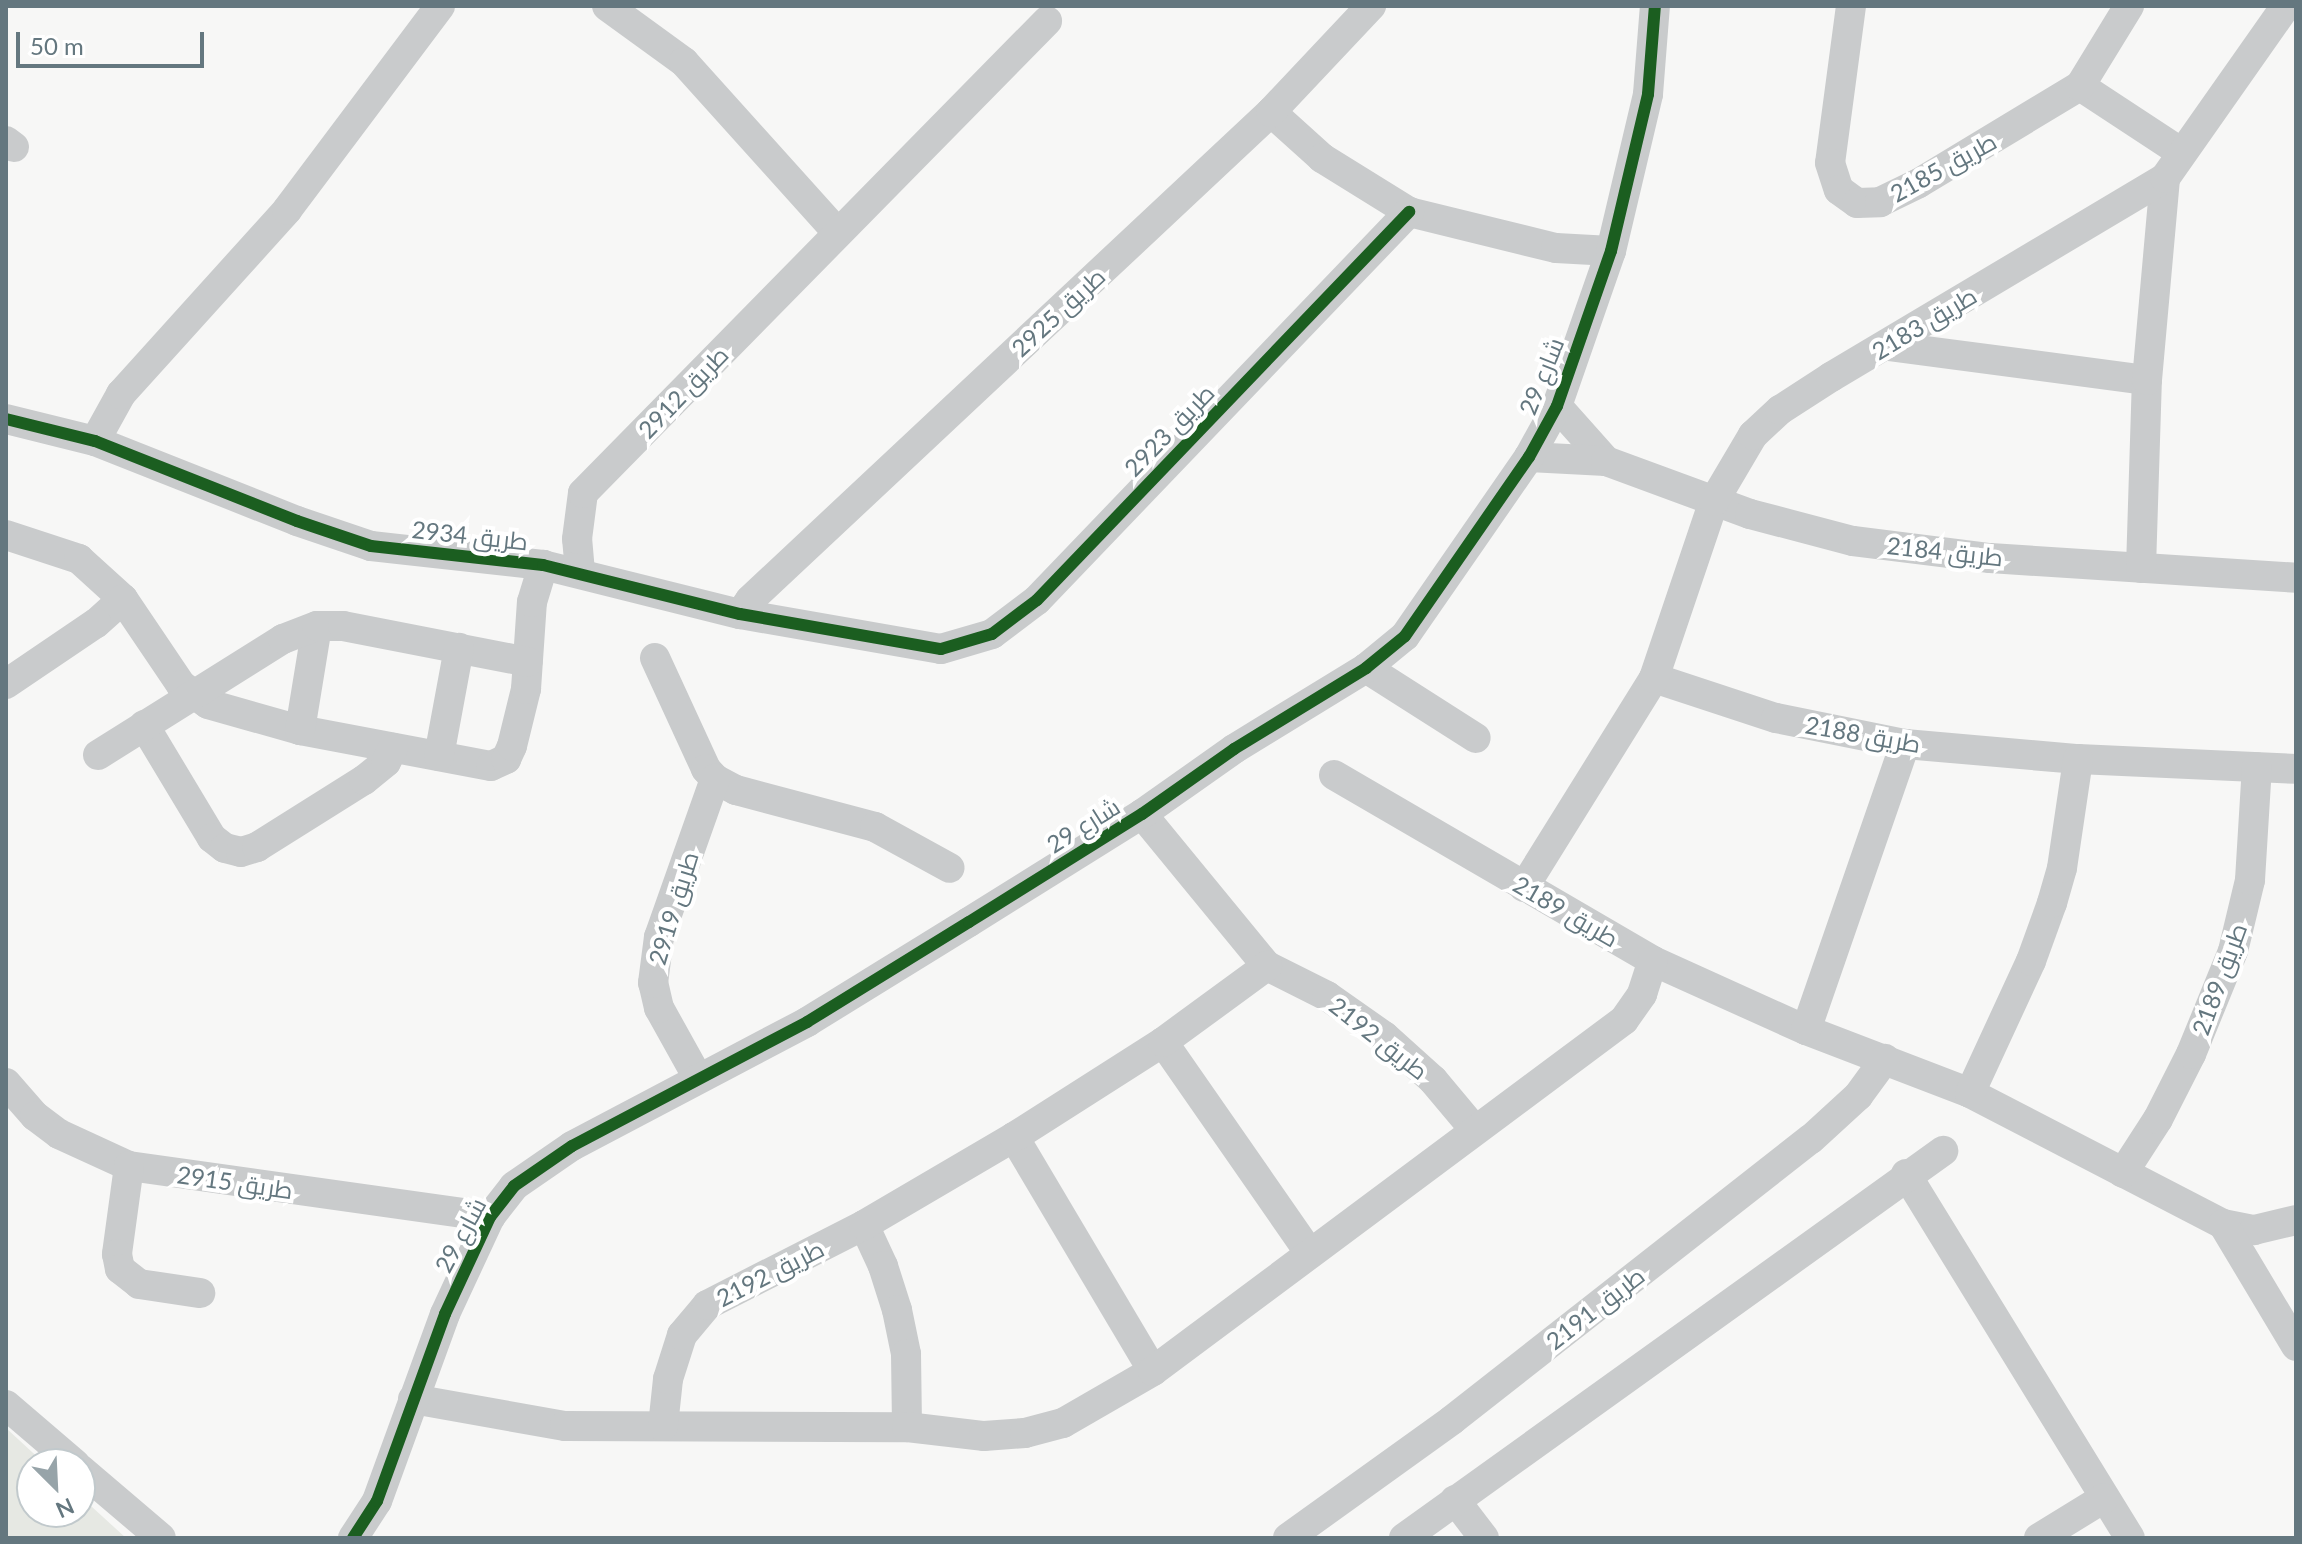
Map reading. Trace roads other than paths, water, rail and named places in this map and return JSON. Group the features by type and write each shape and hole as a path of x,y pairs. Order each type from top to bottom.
{"street":[{"path":"95,441 121,394 287,210 440,6"},
{"path":"607,6 684,62 838,233"},
{"name":"طريق 2925","path":"740,614 750,600 1271,112 1371,6"},
{"name":"شارع 29","path":"373,1538 377,1501 445,1314 490,1217 514,1186 572,1146 807,1022 1142,814 1234,749 1389,652 1420,618 1529,457 1557,406 1611,251 1648,94 1655,6"},
{"name":"طريق 2185","path":"1851,6 1830,163 1839,190 1857,203 1880,202 1919,183 2080,86 2129,6"},
{"name":"طريق 2183","path":"1714,501 1753,435 1780,410 1888,346 2174,166 2286,6"},
{"name":"طريق 2912","path":"580,572 577,539 583,493 1047,21"},
{"path":"2080,86 2174,166 2147,380 2141,568"},
{"path":"1271,112 1322,158 1409,212 1556,248 1611,251"},
{"name":"طريق 2923","path":"941,649 992,634 1037,600 1409,212"},
{"path":"1888,346 2147,380"},
{"name":"طريق 2184","path":"1557,406 1606,461"},
{"name":"طريق 2934","path":"6,419 95,441 297,521 371,546 543,565 740,614 941,649"},
{"name":"طريق 2184","path":"1529,457 1606,461 1714,501 1853,541 1990,558 2296,578"},
{"path":"1524,887 1654,678 1714,501"},
{"path":"6,535 79,559 123,599 173,674 192,694 225,711 300,730 491,766 506,759 526,689 532,602 543,565"},
{"path":"6,684 96,623 123,599"},
{"path":"98,755 283,639 317,626 343,626 528,662"},
{"path":"300,730 317,626"},
{"path":"439,756 459,648"},
{"path":"655,658 706,769 715,779 736,790 875,827 950,868"},
{"path":"1366,668 1476,738"},
{"name":"طريق 2188","path":"1654,678 1776,718 1905,744 2078,759 2296,769"},
{"path":"144,725 212,838 225,848 241,852 257,847 364,780 386,762 393,748"},
{"path":"1806,1030 1905,744"},
{"path":"1970,1093 2031,961 2052,903 2062,868 2078,759"},
{"name":"طريق 2189","path":"2123,1173 2158,1119 2191,1054 2233,951 2250,880 2257,767"},
{"name":"طريق 2189","path":"1334,775 1653,961 1806,1030 1970,1093 2223,1224 2254,1230 2296,1220"},
{"name":"طريق 2919","path":"698,1078 659,1008 653,983 654,959 715,779"},
{"name":"طريق 2192","path":"1142,814 1267,966 1327,996 1384,1036 1433,1080 1475,1130"},
{"path":"413,1399 565,1426 907,1427 984,1436 1025,1433 1063,1423 1153,1371 1624,1020 1642,994 1653,961"},
{"name":"طريق 2192","path":"663,1426 668,1379 682,1335 707,1305 864,1225 1014,1137 1163,1042 1267,966"},
{"path":"1163,1042 1309,1252"},
{"name":"طريق 2191","path":"1288,1538 1452,1420 1811,1139 1858,1096 1885,1059"},
{"name":"طريق 2915","path":"6,1083 35,1116 59,1134 129,1166 490,1217"},
{"path":"1014,1137 1153,1371"},
{"path":"1404,1538 1906,1174 1943,1151"},
{"path":"129,1166 117,1254 120,1269 139,1284 200,1293"},
{"path":"1906,1174 2130,1538"},
{"path":"2223,1224 2296,1346"},
{"path":"864,1225 883,1266 897,1310 906,1354 907,1427"},
{"path":"6,1405 56,1448"},
{"path":"96,1483 161,1538"},
{"path":"2039,1538 2104,1498"},
{"path":"1455,1500 1484,1538"},
{"name":"شارع 29","path":"353,1538 377,1501"}]}
